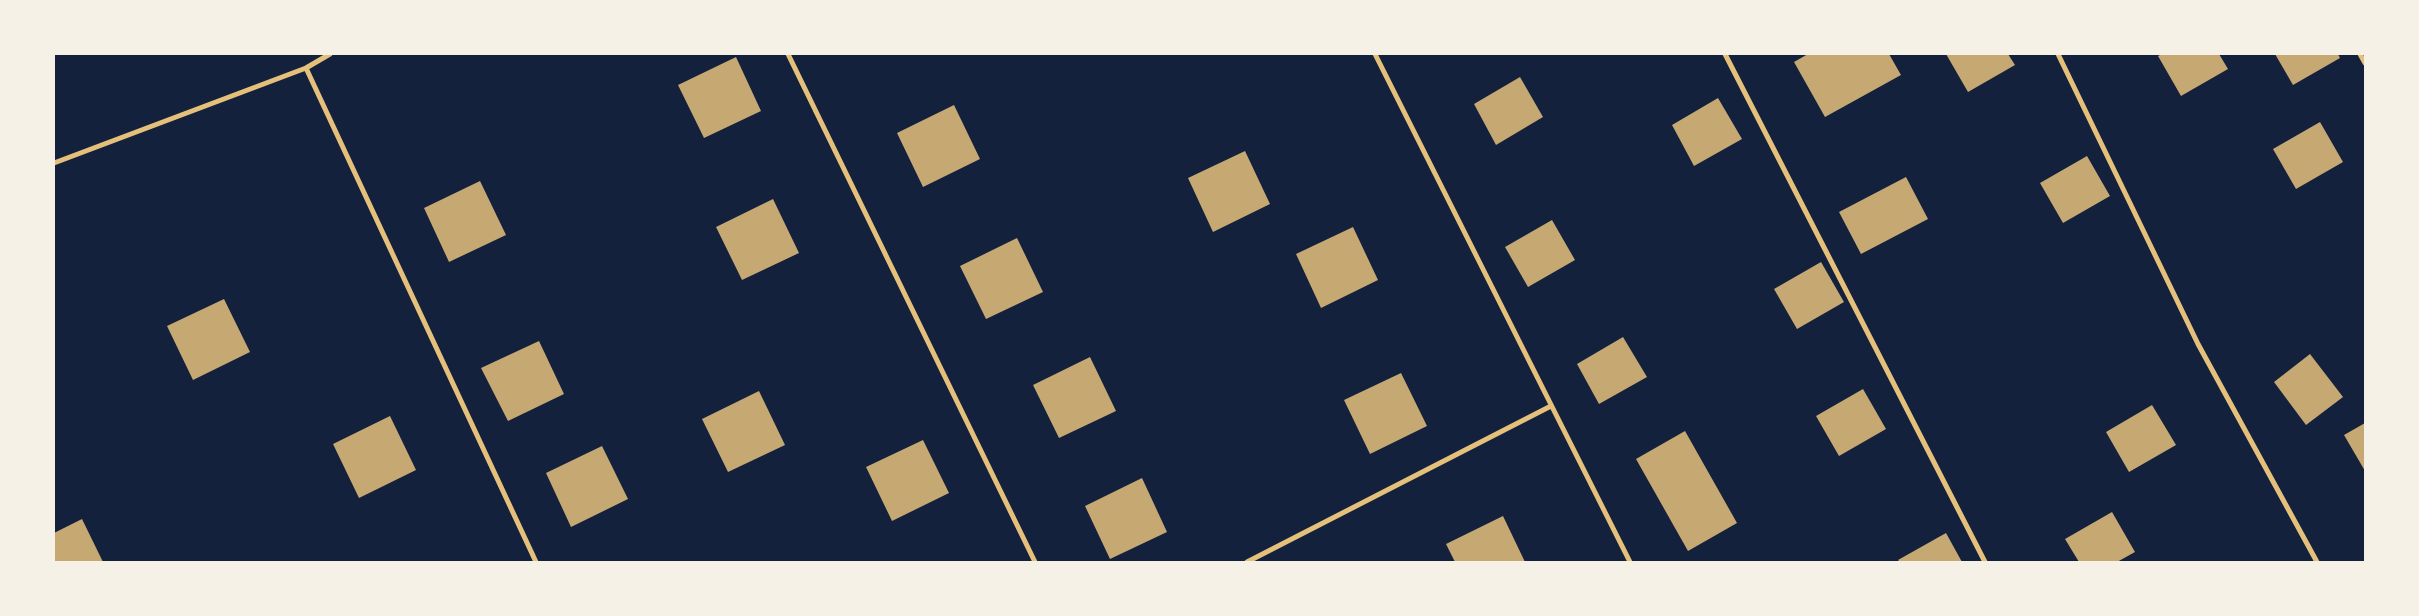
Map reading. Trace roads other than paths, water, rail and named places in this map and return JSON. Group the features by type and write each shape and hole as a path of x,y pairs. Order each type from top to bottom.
{"street":[{"path":"54,163 306,68 330,54"},
{"path":"788,54 1035,562"},
{"path":"1375,54 1630,562"},
{"path":"1725,54 1985,562"},
{"path":"2058,54 2198,344 2317,562"},
{"path":"2360,54 2365,63"},
{"path":"306,68 536,562"},
{"path":"1247,562 1552,406"}]}
